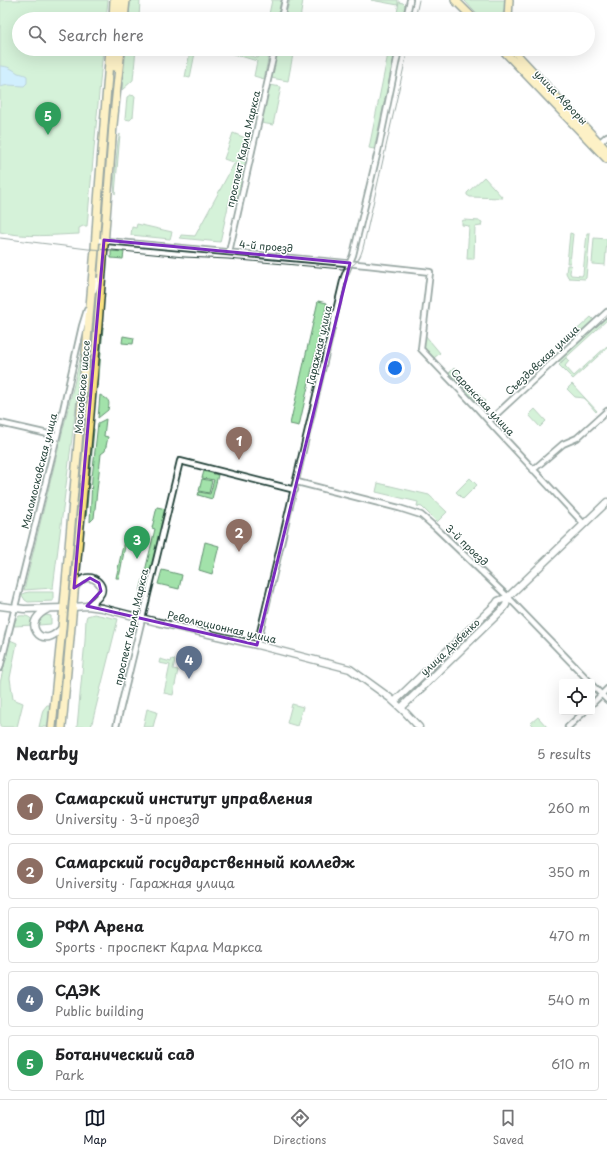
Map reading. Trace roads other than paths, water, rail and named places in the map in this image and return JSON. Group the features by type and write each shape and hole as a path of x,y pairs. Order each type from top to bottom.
{"main road":[{"path":"113,12 114,0"},
{"path":"119,12 120,0"},
{"path":"125,12 126,0"},
{"path":"455,0 467,12"},
{"path":"508,11 509,0"},
{"name":"Московское шоссе","path":"62,727 90,302 100,240 98,202 109,56"},
{"name":"Московское шоссе","path":"72,591 115,56"},
{"name":"Московское шоссе","path":"57,727 63,678 67,622 72,591 100,240 120,56"},
{"name":"улица Авроры","path":"509,56 607,159"},
{"name":"улица Авроры","path":"519,56 607,151"},
{"name":"улица Дыбенко","path":"394,702 498,601 508,597 607,502"},
{"path":"72,591 80,581 87,578 92,578 99,583 101,587 100,595 87,606"},
{"name":"улица Дыбенко","path":"401,708 503,609 506,605 508,597"},
{"name":"Революционная улица","path":"0,606 24,609 87,606 102,608 350,669 394,702 419,727"},
{"name":"Московское шоссе","path":"52,727 62,628 69,607"},
{"path":"49,608 36,619 34,627 36,632 42,637 50,637 67,622"}],"street":[{"path":"283,12 285,0"},
{"path":"407,12 410,0"},
{"name":"проспект Карла Маркса","path":"229,252 273,56"},
{"name":"Гаражная улица","path":"257,645 297,482 344,277 353,255 378,151 398,56"},
{"path":"599,143 607,136"},
{"name":"4-й проезд","path":"100,240 350,263 430,272"},
{"name":"Саранская улица","path":"430,272 421,349 584,524"},
{"name":"Маломосковская улица","path":"0,668 57,436 82,326 97,280"},
{"name":"Съездовская улица","path":"489,421 607,312"},
{"path":"533,470 563,444 577,438 607,411"},
{"path":"0,423 57,436"},
{"name":"проспект Карла Маркса","path":"116,727 180,462 294,490"},
{"name":"3-й проезд","path":"297,482 421,515 508,597 587,679"},
{"path":"595,687 607,700"},
{"path":"595,701 607,689"},
{"path":"568,727 581,715"}],"water":[{"path":"0,66 8,67 18,73 24,74 27,76 27,83 24,86 8,85 0,87"}],"tram line":[{"path":"416,12 419,0"},
{"path":"0,238 88,249 342,269 347,268 358,261 363,249 406,56"}],"place":[{"name":"Ботанический сад","path":"48,135"},
{"name":"Самарский институт управления","path":"239,460"},
{"name":"Самарский государственный колледж","path":"239,552"},
{"name":"РФЛ Арена","path":"137,559"},
{"name":"СДЭК","path":"189,679"}]}
